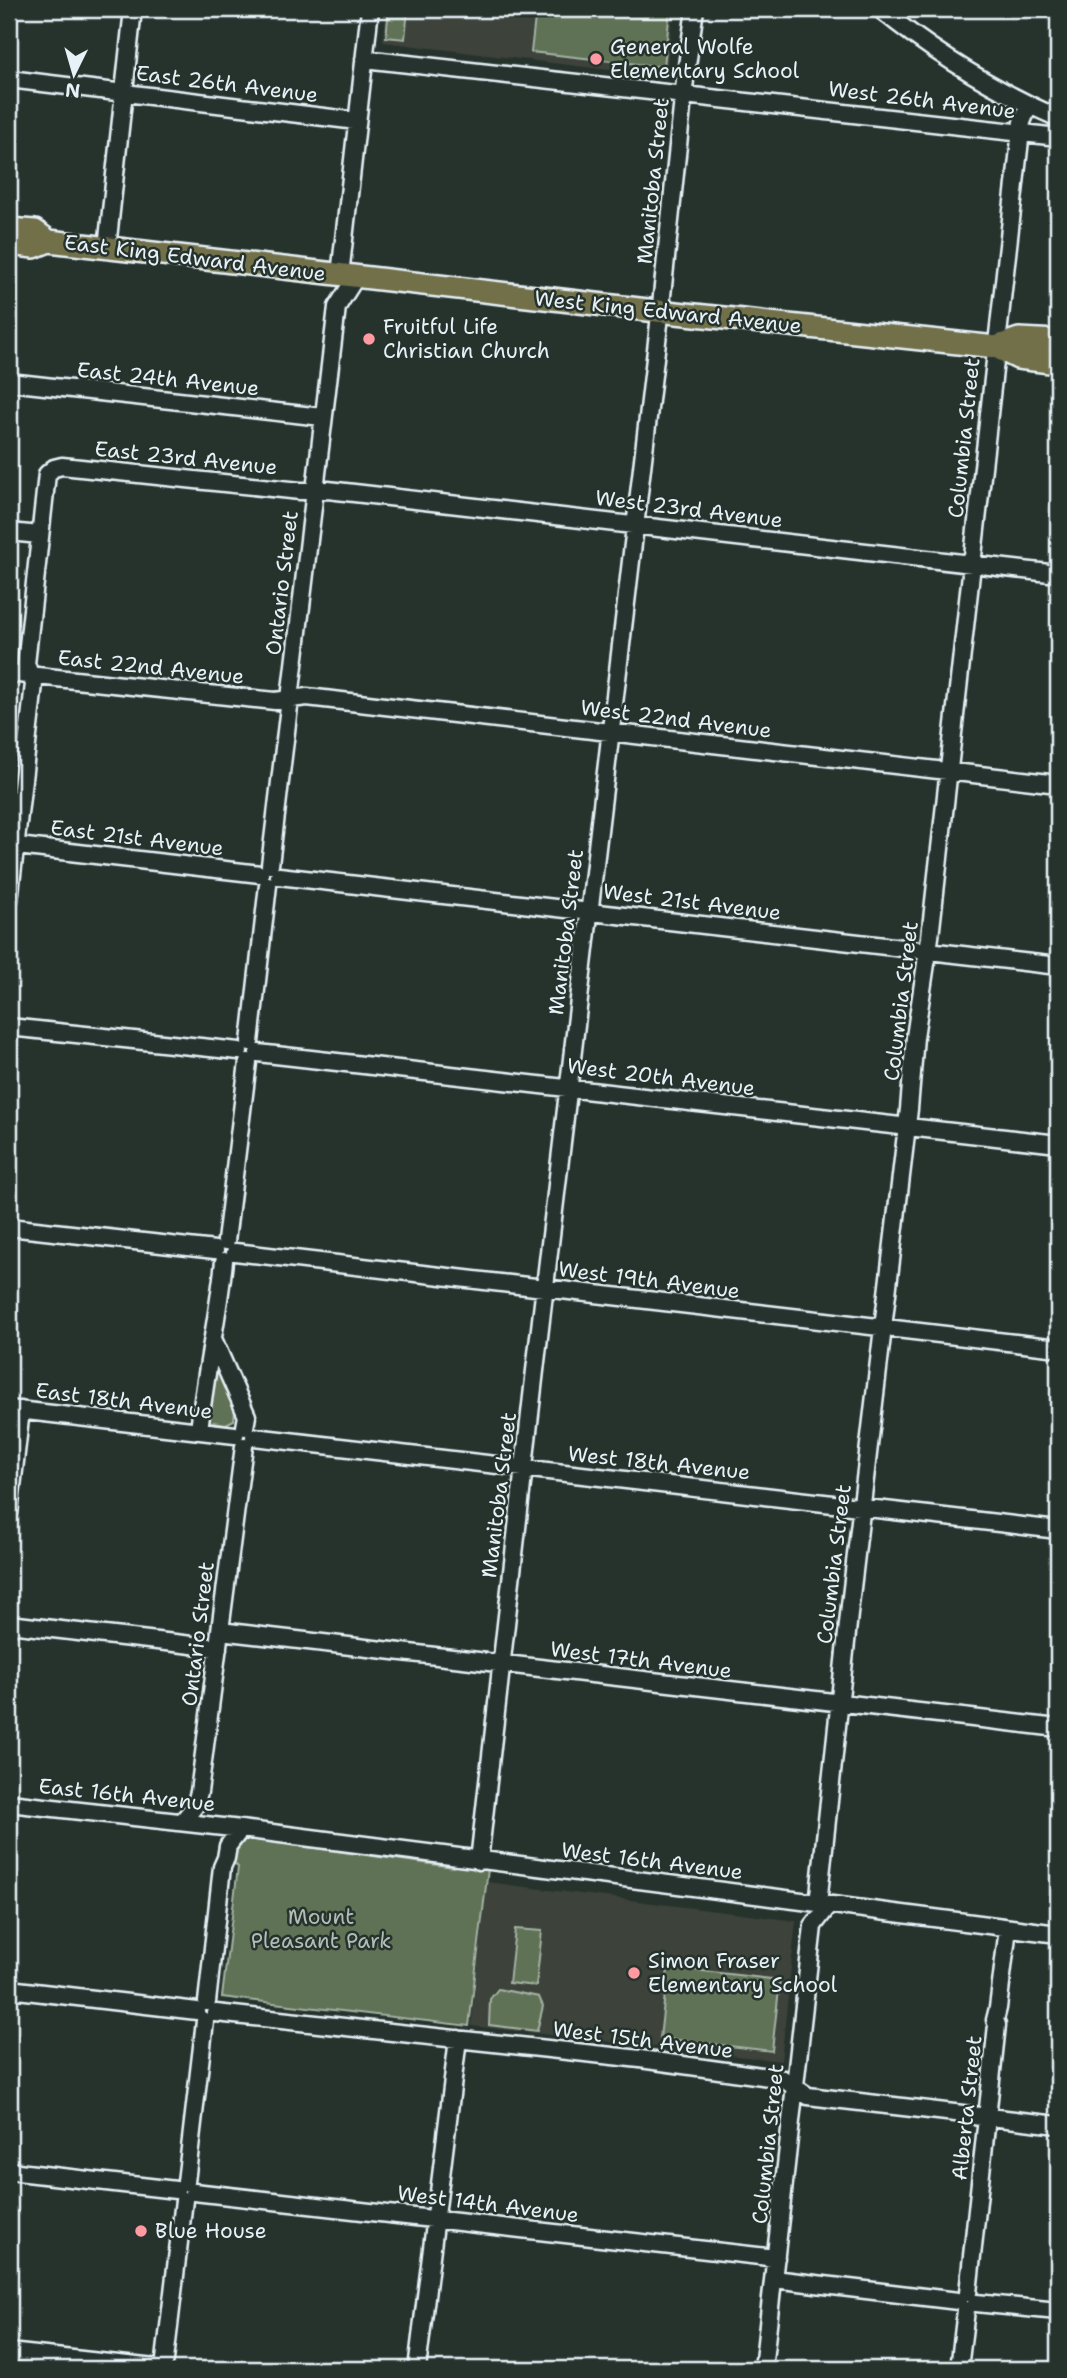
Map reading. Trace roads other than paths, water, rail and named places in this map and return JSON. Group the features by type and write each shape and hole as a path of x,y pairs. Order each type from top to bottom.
{"main road":[{"name":"East King Edward Avenue","path":"9,229 35,231 49,241 340,275"},
{"name":"East King Edward Avenue","path":"9,244 34,247 49,241"},
{"name":"West King Edward Avenue","path":"340,275 996,346 1018,358 1058,363"},
{"name":"West King Edward Avenue","path":"996,346 1019,339 1058,341"}],"street":[{"path":"107,248 133,9"},
{"name":"Ontario Street","path":"199,1431 225,1251 370,9"},
{"name":"Manitoba Street","path":"479,1861 695,9"},
{"path":"880,9 950,61 1058,118"},
{"name":"West 26th Avenue","path":"364,59 1058,137"},
{"name":"East 26th Avenue","path":"9,79 357,121"},
{"name":"Columbia Street","path":"763,2369 1020,133 1029,105"},
{"name":"Ontario Street","path":"337,307 340,275"},
{"name":"East 24th Avenue","path":"9,382 322,417"},
{"name":"East 23rd Avenue","path":"40,535 47,474 62,466 314,490"},
{"name":"West 23rd Avenue","path":"314,490 1058,573"},
{"path":"9,531 40,535 26,666 34,684 12,845 9,901"},
{"name":"East 22nd Avenue","path":"9,673 214,696 275,701 289,699"},
{"name":"West 22nd Avenue","path":"289,699 307,697 1058,785"},
{"name":"East 21st Avenue","path":"12,845 269,875"},
{"name":"West 21st Avenue","path":"269,875 1058,966"},
{"name":"West 20th Avenue","path":"9,1027 569,1087 1058,1144"},
{"name":"West 19th Avenue","path":"9,1227 1058,1348"},
{"name":"Ontario Street","path":"182,1822 195,1807 199,1792 247,1416 214,1341"},
{"path":"9,1513 15,1409"},
{"name":"East 18th Avenue","path":"15,1409 245,1436"},
{"name":"West 18th Avenue","path":"245,1436 1058,1530"},
{"path":"9,1624 218,1648"},
{"name":"West 17th Avenue","path":"220,1631 1058,1728"},
{"name":"East 16th Avenue","path":"9,1803 242,1829"},
{"path":"9,2352 162,2367 222,1867 228,1846 242,1829"},
{"name":"West 16th Avenue","path":"242,1829 1058,1934"},
{"name":"Alberta Street","path":"959,2369 988,2117 996,2013 1008,1928"},
{"name":"West 15th Avenue","path":"9,1989 640,2059 783,2079 796,2085 808,2096 1058,2125"},
{"path":"417,2369 458,2039"},
{"name":"West 14th Avenue","path":"9,2171 776,2258"},
{"path":"774,2279 1058,2311"}],"place":[{"name":"General Wolfe Elementary School","path":"596,59"},
{"name":"Fruitful Life Christian Church","path":"369,339"},
{"name":"Simon Fraser Elementary School","path":"634,1973"},
{"name":"Blue House","path":"141,2231"}],"park label":[{"name":"Mount Pleasant Park","path":"321,1929"}]}
